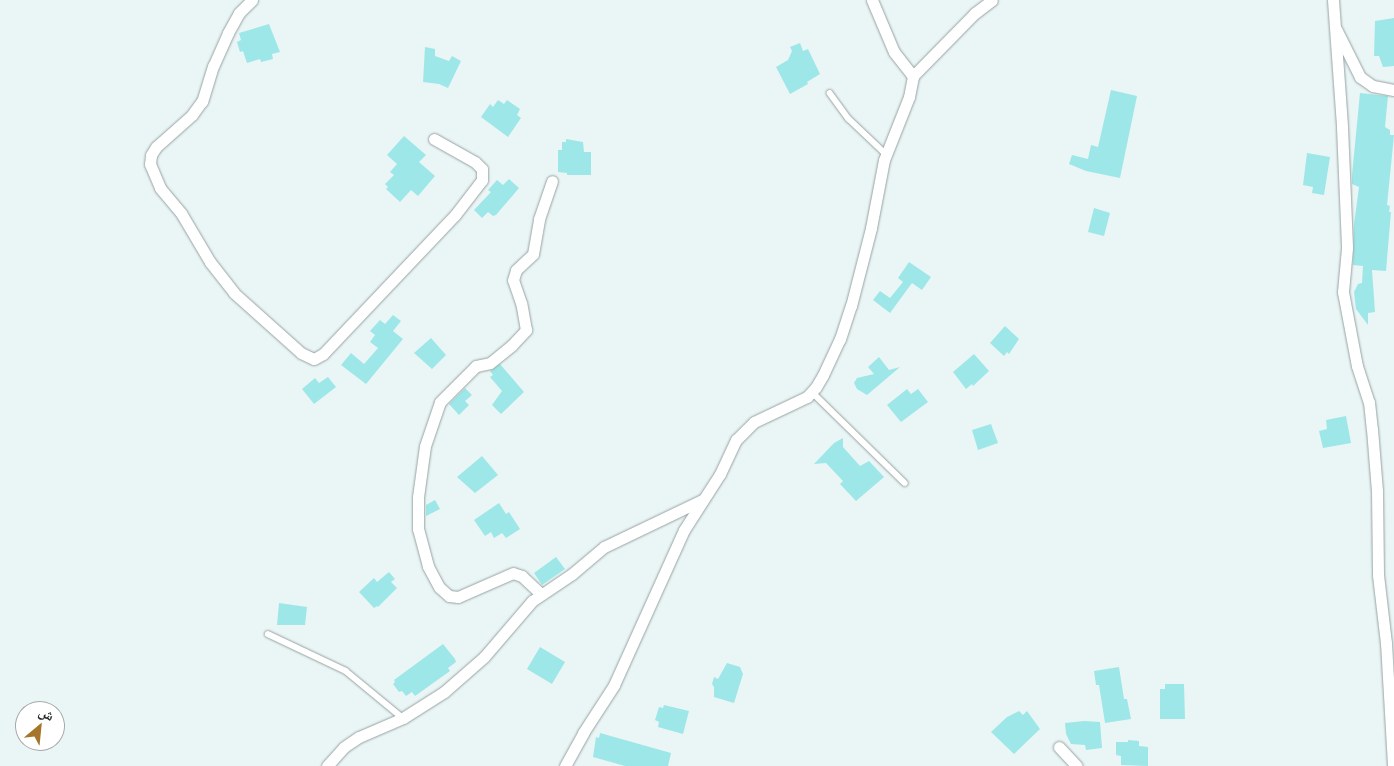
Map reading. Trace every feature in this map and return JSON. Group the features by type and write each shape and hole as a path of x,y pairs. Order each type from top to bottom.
{"street":[{"path":"872,0 894,52 913,76"},
{"path":"565,766 614,685 676,546 702,500 720,474 736,440 754,422 796,404 812,392 823,375 840,339 852,306 886,154 909,97 913,76 975,13 992,0"},
{"path":"1334,0 1347,231 1343,292 1357,366 1368,402 1372,429 1377,491 1378,575 1386,642 1392,766"},
{"path":"246,1 228,33 213,66 202,101 192,115 156,147 151,155 150,164 160,188 181,213 210,262 234,293 301,352 314,359 323,354 454,215 482,180 482,169 475,162 434,139"},
{"path":"1335,28 1360,78 1373,86 1394,90"},
{"path":"541,594 522,576 514,573 458,597 449,596 439,587 428,566 418,529 418,497 425,446 440,402 476,366 490,363 512,345 526,330 521,303 512,280 516,270 533,254 539,219 552,181"},
{"path":"327,766 344,747 359,737 402,718 444,692 465,675 532,601 572,574 604,547 702,500"},
{"path":"1059,746 1077,766"}],"lane":[{"path":"830,93 849,119 886,154"},
{"path":"812,392 904,483"},
{"path":"268,634 346,671 402,718"}],"building":[{"path":"1394,18 1394,66 1383,67 1379,56 1374,56 1375,21"},
{"path":"269,24 280,52 272,54 273,59 261,62 260,59 247,63 243,51 240,52 237,42 241,40 239,33"},
{"path":"800,43 803,51 808,49 820,74 807,82 808,84 790,94 776,67 788,60 792,51 790,47"},
{"path":"425,47 435,49 435,56 449,61 452,56 461,61 448,88 439,84 423,82"},
{"path":"1111,90 1137,96 1120,178 1086,171 1069,164 1072,155 1088,159 1091,145 1098,147"},
{"path":"1360,93 1388,96 1385,127 1390,130 1390,135 1394,135 1387,205 1390,206 1389,212 1391,212 1386,271 1372,270 1375,312 1368,313 1368,325 1356,309 1354,292 1358,284 1362,283 1363,266 1353,265 1354,224 1359,187 1352,184 1352,175"},
{"path":"498,100 504,104 507,100 520,109 517,115 521,118 508,137 481,117 490,104 493,107"},
{"path":"404,136 426,155 419,162 435,176 418,196 411,190 400,202 386,189 388,187 385,184 394,175 390,172 397,164 387,155"},
{"path":"566,139 583,142 584,152 591,152 591,175 567,175 567,173 558,172 558,150 562,150 562,142 566,142"},
{"path":"1307,153 1330,157 1324,195 1312,193 1313,187 1303,185"},
{"path":"509,179 519,188 496,215 493,216 488,212 482,218 474,210 491,192 488,190 497,180 503,185"},
{"path":"1094,208 1110,213 1104,236 1088,232"},
{"path":"909,262 931,277 922,290 912,283 890,313 873,300 880,291 890,298 903,282 898,278"},
{"path":"393,315 401,321 393,331 403,339 366,384 341,365 351,353 364,364 378,348 370,342 375,335 370,331 380,320 385,324"},
{"path":"1005,326 1019,339 1009,354 1007,352 1004,356 990,343"},
{"path":"431,338 446,355 432,369 414,353"},
{"path":"974,354 989,371 973,386 972,384 966,389 953,372"},
{"path":"879,357 889,370 900,367 867,395 857,389 854,383 857,378 874,374 868,367"},
{"path":"500,364 524,392 501,414 492,405 502,391 490,377 493,375 490,371"},
{"path":"328,377 336,387 314,404 302,389 315,378 319,383"},
{"path":"465,388 472,395 465,401 469,405 459,415 449,404"},
{"path":"907,389 911,394 918,389 928,402 901,422 887,405"},
{"path":"1346,416 1351,443 1323,448 1319,431 1327,429 1326,420"},
{"path":"991,424 998,443 978,450 972,430"},
{"path":"843,438 843,447 860,466 869,461 884,477 856,501 840,484 843,481 826,463 814,464 834,443"},
{"path":"482,456 498,475 475,493 457,477"},
{"path":"435,500 440,509 426,516 426,505"},
{"path":"499,503 506,514 509,512 520,529 506,538 502,533 494,538 491,532 485,536 474,520"},
{"path":"556,557 565,569 542,585 534,573"},
{"path":"389,572 395,579 391,582 397,588 378,607 374,608 359,592 374,578 377,582"},
{"path":"279,603 307,607 305,625 277,625"},
{"path":"443,644 456,662 448,668 450,671 415,696 412,692 406,696 402,691 399,692 393,684 394,680"},
{"path":"540,647 565,662 552,684 527,669"},
{"path":"727,663 740,667 743,674 734,703 714,697 714,687 712,684 714,677 718,679"},
{"path":"1119,667 1124,699 1127,699 1131,719 1105,723 1099,685 1096,685 1094,671"},
{"path":"1165,684 1184,684 1185,719 1160,719 1160,689 1165,689"},
{"path":"664,705 689,711 683,734 658,727 659,722 655,720 659,707 663,708"},
{"path":"1019,711 1023,715 1027,711 1040,729 1014,754 991,732 1007,717"},
{"path":"1100,722 1102,748 1086,750 1085,745 1071,744 1066,734 1065,723"},
{"path":"600,733 671,753 668,766 625,766 593,757 596,737 599,738"},
{"path":"1128,740 1139,741 1139,746 1148,747 1148,766 1121,765 1121,756 1116,755 1116,742 1128,742"}]}
